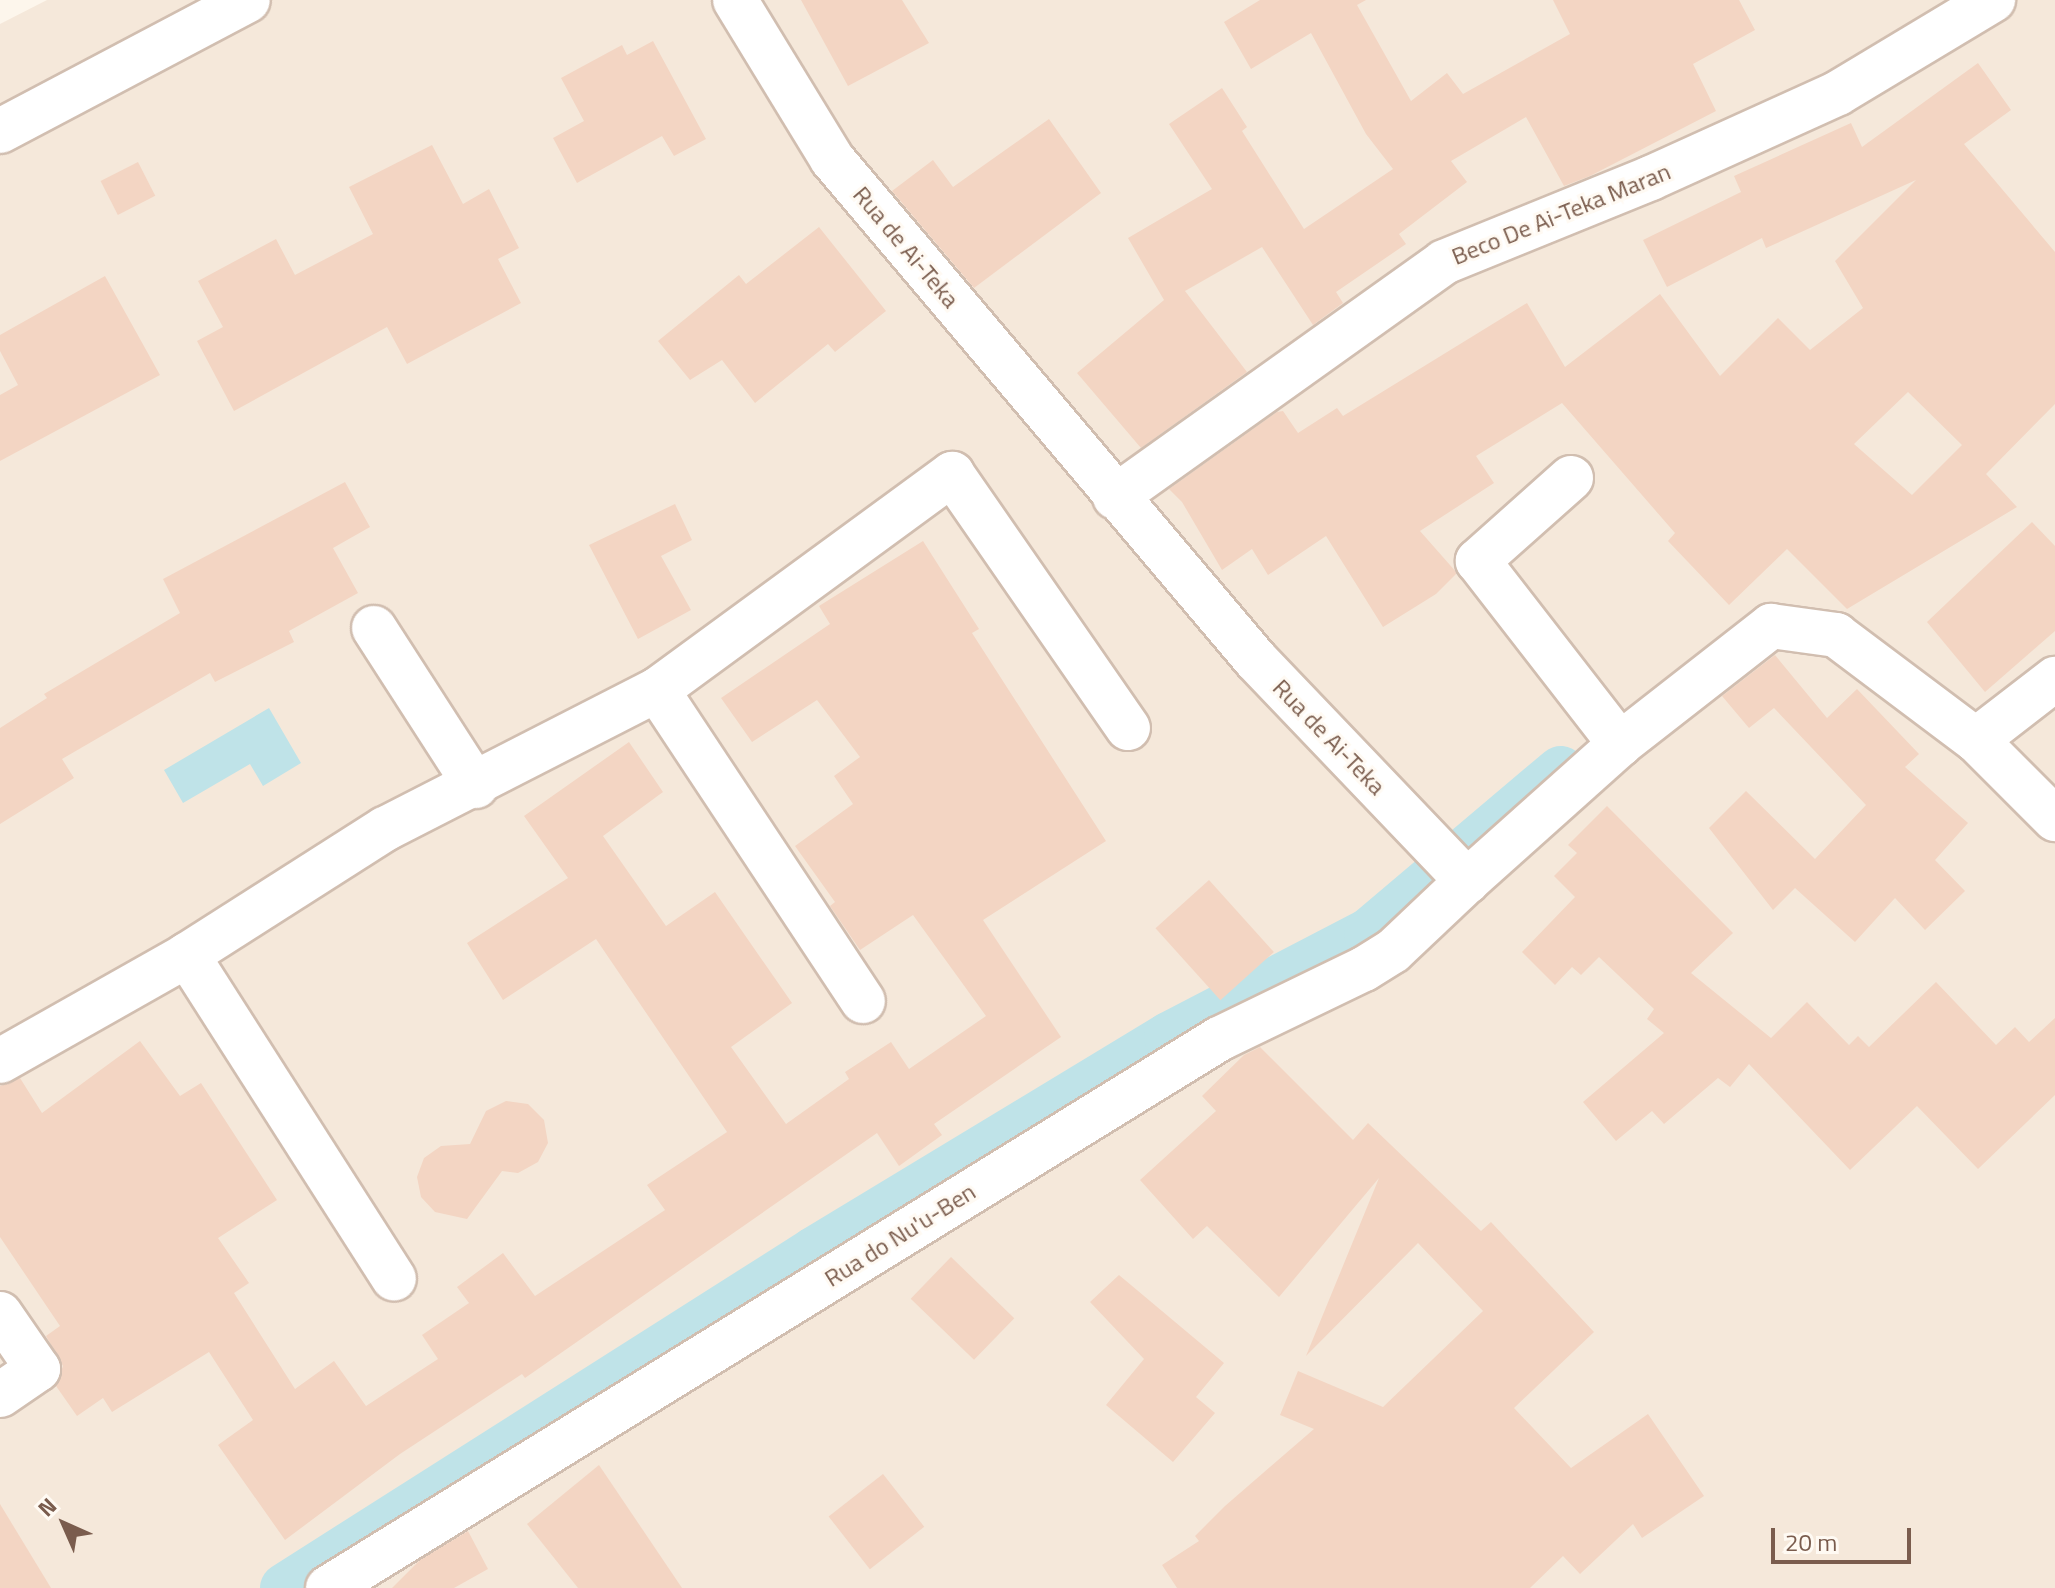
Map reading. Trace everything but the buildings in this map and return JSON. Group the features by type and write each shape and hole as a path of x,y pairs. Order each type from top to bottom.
{"street":[{"path":"0,131 248,0"},
{"name":"Rua de Ai-Teka","path":"735,0 832,159 1256,660 1467,881"},
{"name":"Beco De Ai-Teka Maran","path":"1115,497 1444,262 1651,178 1838,93 1993,0"},
{"path":"0,1061 187,955 385,829 476,786 657,690 952,474 1128,728"},
{"path":"1571,478 1478,561 1620,744"},
{"path":"1467,881 1620,744 1771,626 1836,635 1976,740 2055,819"},
{"path":"374,628 476,786"},
{"path":"1976,740 2055,679"},
{"path":"657,690 863,1001"},
{"name":"Rua do Nu'u-Ben","path":"328,1588 1219,1039 1374,963 1467,881"},
{"path":"187,955 394,1279"},
{"path":"0,1314 38,1369 0,1395"}],"shaded area":[{"path":"47,0 2055,0 2055,1588 0,1588 0,24"}],"water":[{"path":"269,708 301,763 263,786 250,764 183,803 164,770"}],"waterway":[{"path":"285,1588 814,1252 1169,1037 1369,933 1561,771"}]}
